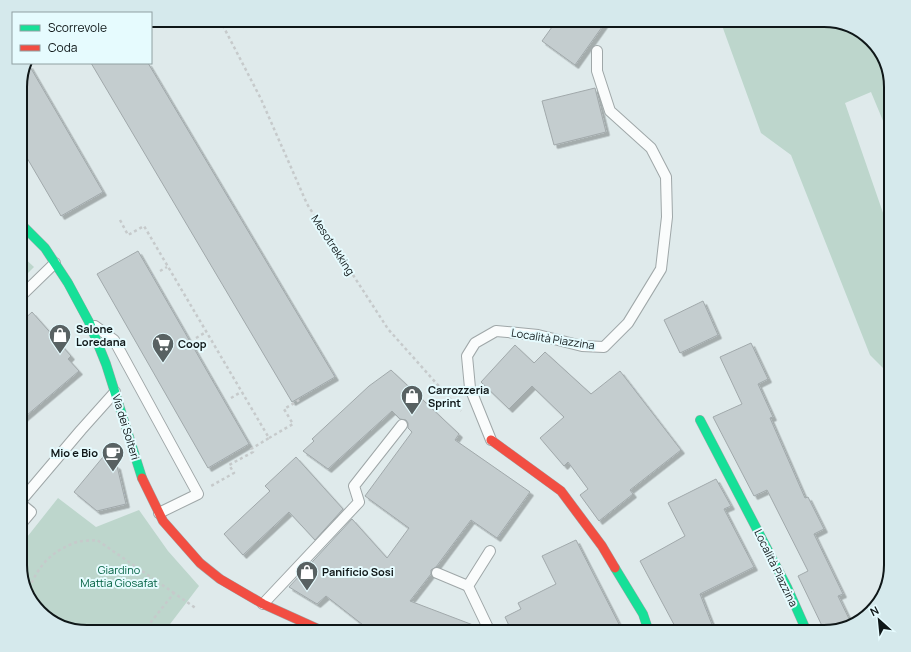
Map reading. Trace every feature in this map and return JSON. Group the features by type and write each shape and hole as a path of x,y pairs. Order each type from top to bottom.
{"street":[{"name":"Via dei Solteri","path":"27,229 45,248 68,283 87,319 106,364 140,475 163,521 200,563 220,579 263,604 310,625"},
{"name":"Località Piazzina","path":"700,420 787,587 804,625"},
{"name":"Località Piazzina","path":"491,440 561,491 602,546 643,614 647,625"}],"lane":[{"name":"Località Piazzina","path":"491,440 470,388 467,356 475,343 496,331 538,335 582,346 604,347 628,323 661,269 667,217 666,177 651,148 610,110 597,71 597,52"},
{"path":"27,289 55,263"},
{"path":"87,319 114,340 198,494 159,513"},
{"path":"27,494 115,392"},
{"path":"263,604 359,502 354,486 402,425"},
{"path":"27,508 31,512 27,517"},
{"path":"468,586 490,551"},
{"path":"438,573 468,586 487,625"}],"path":[{"name":"Mesotrekking","path":"224,27 261,99 307,204 388,329 466,416"},
{"path":"120,220 128,235 144,226 268,438"},
{"path":"160,271 167,267"},
{"path":"196,338 206,332"},
{"path":"231,398 241,392"},
{"path":"198,494 234,473 229,465 253,452 251,449 293,424 284,409 301,399"},
{"path":"31,585 35,575 50,556 73,543 97,540 197,609"},
{"path":"149,625 174,593"}],"green space":[{"path":"723,27 832,28 851,33 861,39 869,47 878,60 882,71 884,87 884,123 871,92 845,103 884,216 884,369 870,355 791,155 761,133"},
{"path":"27,260 34,267 27,274"},
{"name":"Giardino Mattia Giosafat","path":"58,498 96,527 139,510 168,551 199,586 169,625 87,625 68,622 50,613 33,592 27,569 27,537"}],"building":[{"path":"552,27 602,27 575,65 542,41"},
{"path":"92,64 149,64 335,377 292,402"},
{"path":"30,67 103,192 61,216 27,158 27,83"},
{"path":"595,88 606,132 554,145 542,101"},
{"path":"138,251 249,444 208,468 97,274"},
{"path":"703,301 718,335 680,353 664,320"},
{"path":"32,312 71,356 68,359 79,371 27,415 27,317"},
{"path":"751,343 768,379 758,384 773,417 770,418 805,498 808,497 824,529 814,534 843,594 838,596 849,620 840,623 822,625 798,576 808,571 767,490 754,496 713,417 742,404 720,357"},
{"path":"515,345 534,363 545,352 591,394 620,371 681,450 630,490 633,494 599,521 580,495 588,489 568,462 564,466 540,438 564,417 532,386 509,409 481,382"},
{"path":"391,370 459,434 455,440 530,492 497,538 471,520 436,567 431,570 431,574 410,601 473,625 363,625 326,596 317,604 289,587 352,519 387,558 409,528 365,496 412,432 408,428 408,423 406,420 400,419 392,411 328,469 303,451 314,441 312,439 369,386"},
{"path":"103,457 117,466 126,504 97,511 74,492"},
{"path":"296,457 343,509 315,540 289,512 243,555 224,534 270,491 265,486"},
{"path":"716,479 731,506 724,509 754,567 700,594 712,625 674,625 640,561 685,536 668,503"},
{"path":"576,540 619,625 509,625 505,617 521,609 518,603 556,584 542,556"}],"traffic: fast":[{"path":"27,230 45,248 68,283 89,322 106,364 142,478"},
{"path":"700,420 787,587 804,625"},
{"path":"615,568 643,614 647,625"}],"traffic: jam":[{"path":"491,440 561,491 602,546 615,568"},
{"path":"142,478 163,521 200,563 220,579 263,604 310,625"}],"place":[{"name":"Salone Loredana","path":"60,354"},
{"name":"Coop","path":"163,364"},
{"name":"Carrozzeria Sprint","path":"412,416"},
{"name":"Mio e Bio","path":"113,472"},
{"name":"Panificio Sosi","path":"307,592"}]}
